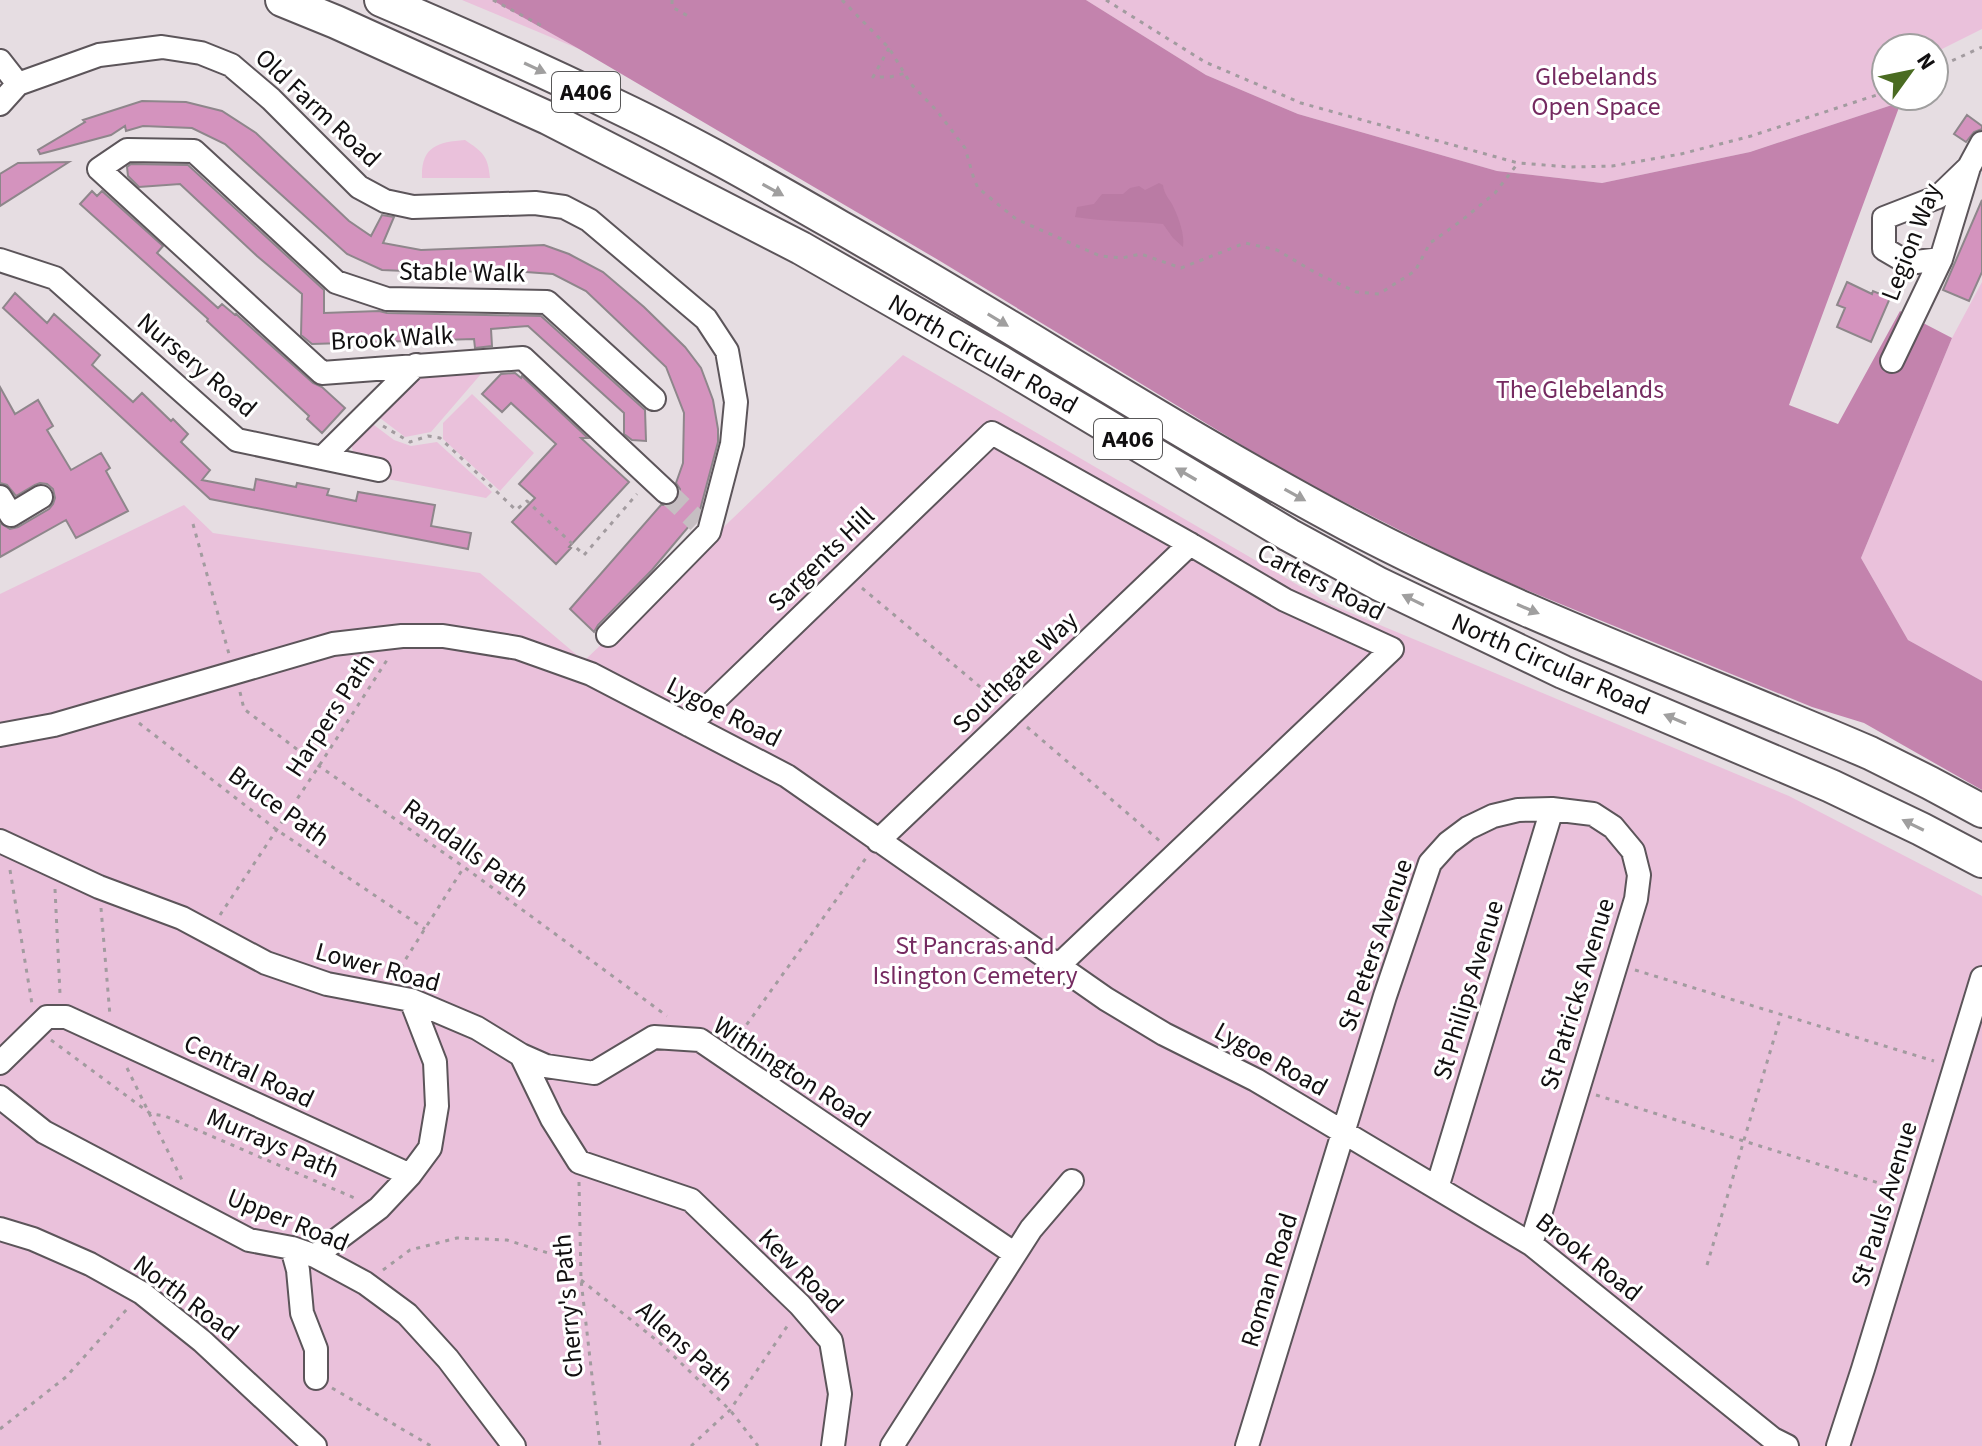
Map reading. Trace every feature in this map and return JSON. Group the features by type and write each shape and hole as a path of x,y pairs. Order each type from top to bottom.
{"highway":[{"name":"North Circular Road","path":"282,0 548,118 801,248 1000,362 1264,520 1379,584 1563,672 1831,786 1982,861"},
{"name":"North Circular Road","path":"381,0 621,108 827,219 1264,478 1351,526 1478,587 1870,753 1982,811"},
{"name":"A406","path":"404,0 464,35"}],"street":[{"name":"Old Farm Road","path":"18,84 99,55 162,47 201,53 231,65 271,99 359,187 385,201 413,207 535,203 564,207 589,220 706,319 727,351 736,402 729,456 703,527 608,635"},
{"path":"0,61 18,84 0,104"},
{"name":"Legion Way","path":"1892,361 1941,259 1975,171 1982,143"},
{"name":"Stable Walk","path":"99,169 127,150 194,151 336,282 387,299 547,302 654,399"},
{"name":"Brook Walk","path":"99,169 322,373 523,358 658,485"},
{"path":"1941,259 1908,263 1884,249 1884,218 1938,197 1975,171"},
{"name":"Nursery Road","path":"0,260 55,278 237,440 379,470"},
{"path":"322,458 416,365"},
{"name":"Carters Road","path":"992,433 1285,600 1392,649 1059,965"},
{"name":"Sargents Hill","path":"689,725 992,433"},
{"path":"0,497 11,515 41,497"},
{"name":"Southgate Way","path":"878,841 1190,544"},
{"name":"Lygoe Road","path":"0,735 54,725 333,644 402,636 443,636 518,648 591,674 787,776 1106,999 1343,1131"},
{"name":"St Patricks Avenue","path":"1531,1244 1636,899 1639,875 1633,851 1613,827 1593,814 1552,809"},
{"name":"St Peters Avenue","path":"1343,1131 1430,863 1448,843 1468,828 1493,816 1518,810 1552,809"},
{"name":"St Philips Avenue","path":"1437,1188 1552,809"},
{"name":"Lower Road","path":"3,842 99,887 182,918 266,963 327,984 411,1000 477,1028 521,1055"},
{"name":"St Pauls Avenue","path":"1838,1446 1982,978"},
{"path":"315,1256 379,1208 430,1148 437,1106 435,1062 411,1000"},
{"path":"0,1063 49,1021"},
{"name":"Central Road","path":"49,1021 410,1175"},
{"name":"Withington Road","path":"521,1055 546,1066 594,1073 654,1037 700,1040 1015,1254"},
{"path":"521,1055 552,1119 579,1162"},
{"name":"Upper Road","path":"0,1097 44,1132 249,1240 315,1256 365,1283 407,1314 448,1359 514,1446"},
{"name":"Brook Road","path":"1343,1131 1531,1244 1773,1439 1787,1446"},
{"name":"Roman Road","path":"1247,1446 1343,1131"},
{"name":"Kew Road","path":"579,1162 691,1200 800,1305 831,1341 840,1394 833,1446"},
{"path":"892,1446 1031,1229 1072,1181"},
{"name":"North Road","path":"0,1229 33,1239 90,1264 142,1293 202,1341 315,1446"},
{"path":"292,1248 298,1270 302,1313 316,1349 316,1378"}],"path":[{"path":"493,0 542,26"},
{"path":"672,0 672,7 688,16"},
{"path":"842,0 889,48 911,84 937,111 965,148 978,188 1016,219 1100,256 1122,258 1141,254 1181,268 1245,243 1277,250 1356,292 1379,294 1415,271 1430,243 1495,193 1518,163"},
{"path":"1106,0 1205,62 1301,103 1518,163 1612,166 1681,154 1751,136 1870,97"},
{"path":"1950,62 1982,47"},
{"path":"889,48 873,77 906,73"},
{"path":"368,413 410,442 428,436 440,438 516,510 527,501 584,555 658,485"},
{"name":"Randalls Path","path":"193,524 244,709 700,1040"},
{"name":"Harpers Path","path":"208,933 402,636"},
{"name":"Bruce Path","path":"117,706 277,830 425,929"},
{"path":"724,1057 878,841"},
{"path":"3,842 49,1021"},
{"path":"49,1021 60,994 54,865"},
{"path":"383,995 464,867"},
{"path":"1616,965 1954,1067"},
{"path":"1707,1265 1782,1014"},
{"name":"Murrays Path","path":"49,1021 151,1114 165,1116 379,1208"},
{"path":"1577,1089 1916,1195"},
{"name":"Cherry's Path","path":"579,1162 581,1280 600,1446"},
{"path":"365,1283 410,1250 457,1238 507,1240 580,1263"},
{"name":"Allens Path","path":"581,1280 660,1343 730,1410 758,1446"},
{"path":"0,1429 66,1377 142,1293"},
{"path":"691,1446 730,1410 800,1305"},
{"path":"316,1378 431,1446"}],"green space":[{"path":"462,0 492,0 579,49"},
{"name":"The Glebelands","path":"492,0 1086,0 1206,75 1298,114 1497,171 1602,183 1750,152 1871,112 1897,112 1789,405 1838,424 1900,311 1952,338 1861,558 1908,640 1982,681 1982,790 1864,723 1812,707 1480,571 1289,474 940,261"},
{"name":"Glebelands Open Space","path":"1086,0 1982,0 1982,29 1950,45 1950,32 1870,32 1871,112 1750,152 1602,183 1497,171 1298,114 1206,75"},
{"path":"465,140 484,155 490,178 422,178 424,159 433,148 446,142"},
{"path":"1982,282 1982,681 1908,640 1861,558 1952,338"},
{"name":"St Pancras and Islington Cemetery","path":"903,355 1332,605 1789,796 1982,896 1982,1446 0,1446 0,594 184,505 213,533 480,573 584,661"},
{"path":"481,374 431,432 405,437 380,418 411,381 428,375"},
{"path":"472,394 534,453 500,491 443,439 443,423"},
{"path":"370,422 394,440 411,446 437,442 492,492 486,498 382,478 354,457 351,443"}],"shaded area":[{"path":"1159,183 1163,185 1178,217 1183,247 1163,224 1075,217 1077,207 1094,204 1102,194 1123,194 1139,186 1145,190"}],"building":[{"path":"142,101 186,102 222,111 256,133 349,221 371,236 382,215 394,217 383,243 421,250 544,245 569,254 603,272 685,347 701,368 713,400 718,429 718,442 700,510 652,570 594,632 570,609 661,505 671,505 679,496 680,489 676,483 683,463 684,413 666,367 586,291 553,274 382,270 347,254 225,144 192,128 143,126 126,131 125,126 111,135 40,154 38,150 85,122 83,120"},
{"path":"1967,115 1982,129 1974,132 1966,142 1954,134"},
{"path":"69,162 0,206 0,174 18,163"},
{"path":"131,164 188,165 324,290 324,313 379,311 541,316 645,410 646,441 632,440 624,434 624,413 528,326 491,329 492,346 475,348 474,339 312,344 301,335 302,294 180,184 139,187 128,176 127,167"},
{"path":"92,191 97,196 102,191 163,246 157,253 218,308 222,304 236,314 345,408 322,433 307,419 309,416 208,319 80,204"},
{"path":"1982,200 1982,272 1969,301 1943,290"},
{"path":"1847,282 1872,294 1873,291 1890,298 1871,342 1837,327 1845,308 1837,305"},
{"path":"15,293 47,323 54,314 100,355 92,365 133,402 142,393 188,434 181,442 210,470 202,480 254,490 256,479 296,487 297,483 329,489 327,495 356,501 358,492 435,505 431,526 471,533 468,549 210,499 3,308"},
{"path":"501,374 522,376 588,438 581,438 629,482 556,564 512,522 535,498 519,484 556,444 511,403 502,412 482,394"},
{"path":"0,387 15,414 38,400 53,426 47,430 71,470 101,453 110,468 106,471 128,511 76,538 66,520 0,557 0,523 10,529 18,527 49,509 55,498 53,489 47,484 40,483 16,496 7,485 0,483"}],"tunnel":[{"path":"666,492 698,522"}]}
